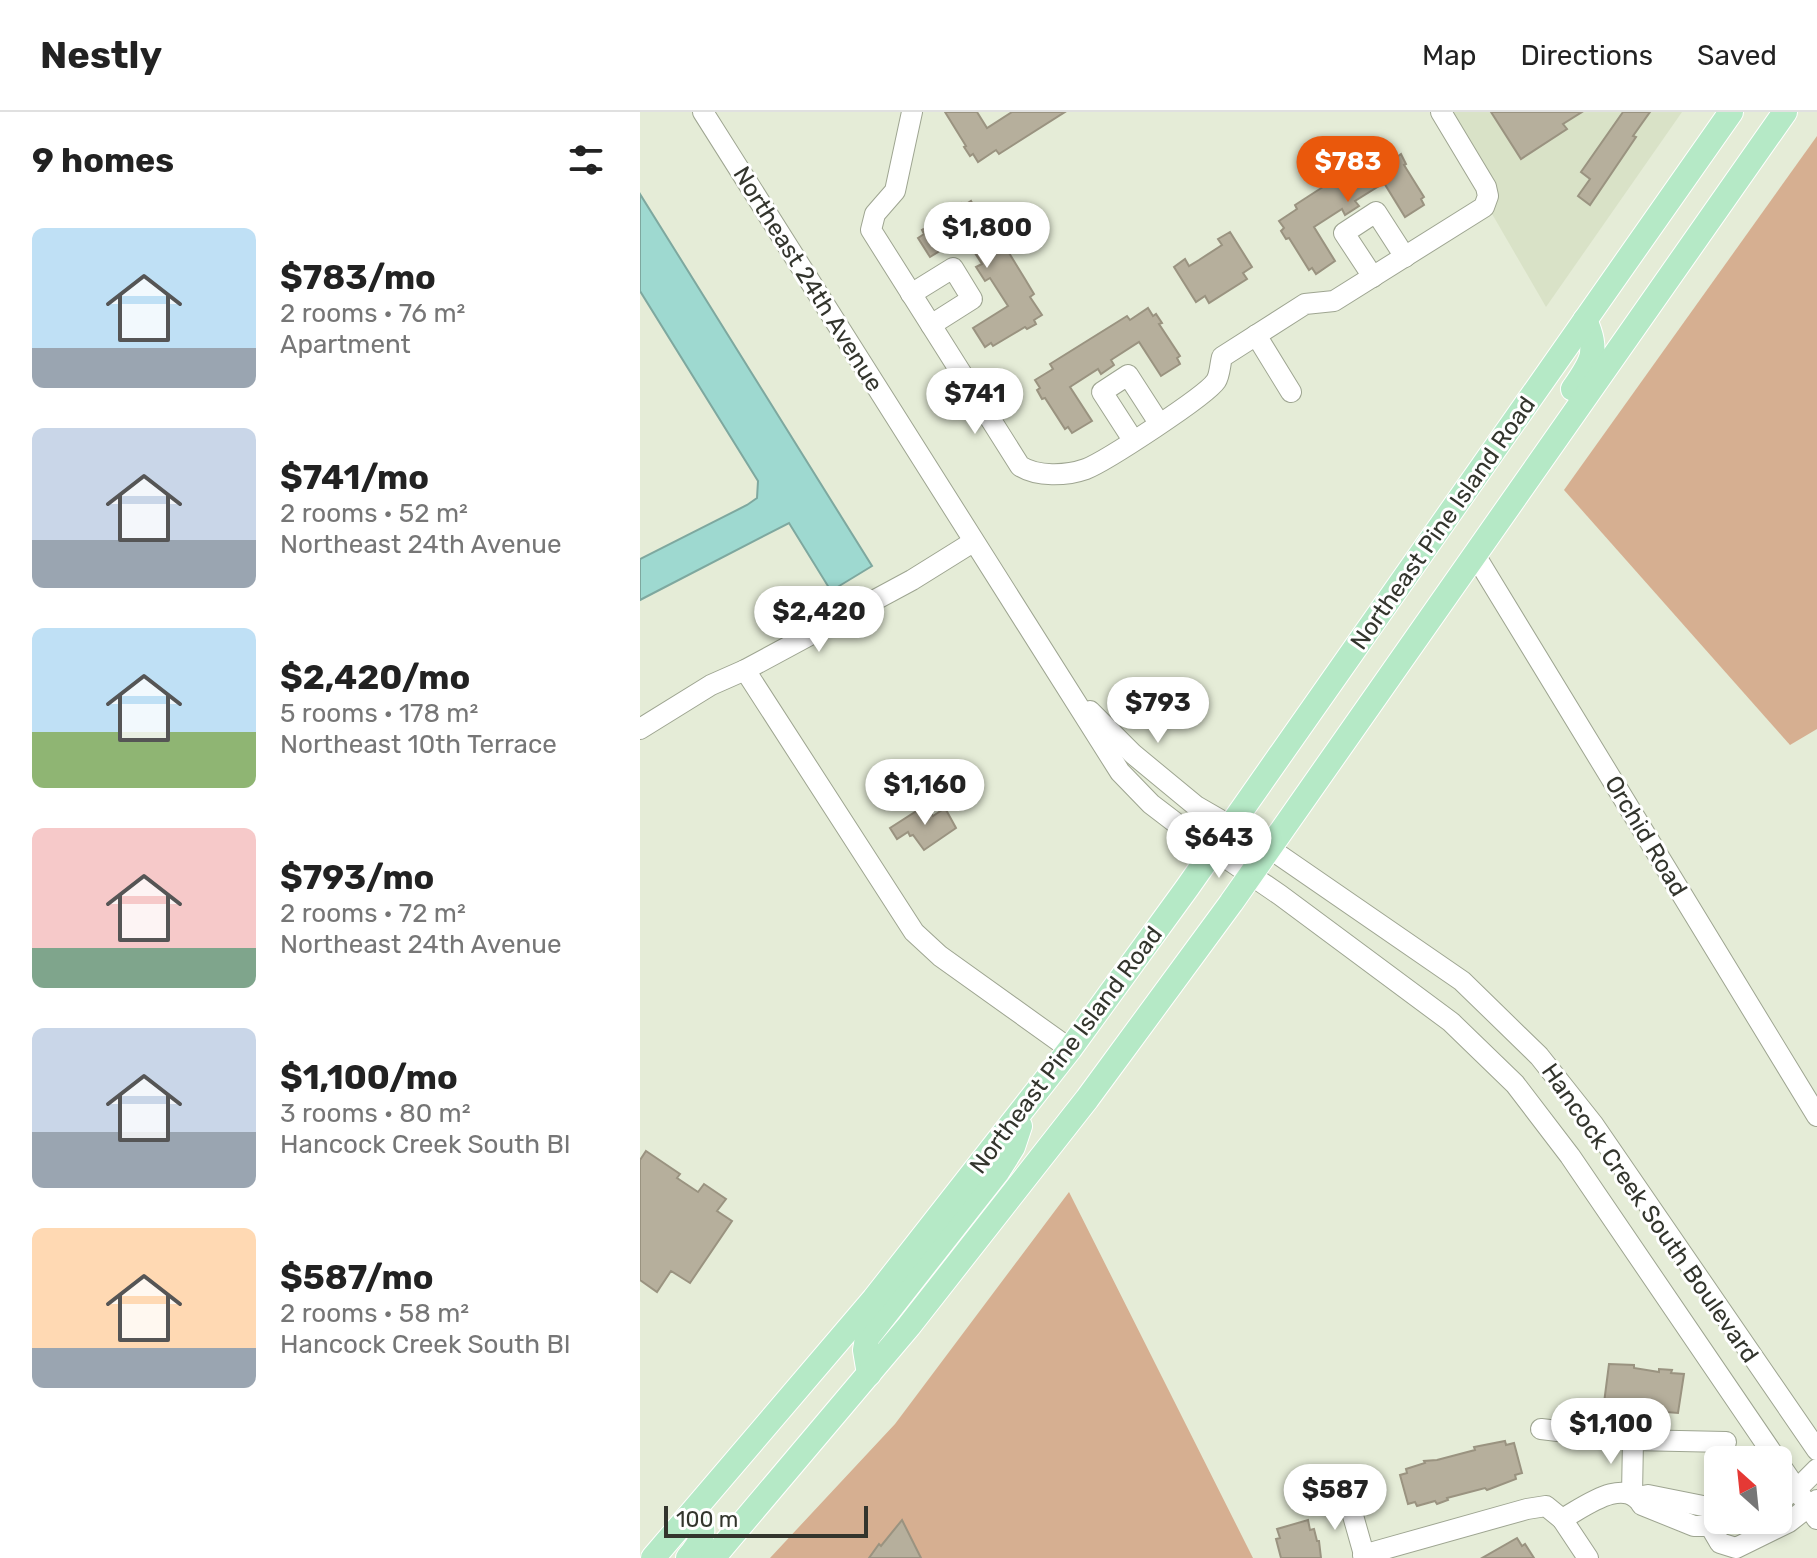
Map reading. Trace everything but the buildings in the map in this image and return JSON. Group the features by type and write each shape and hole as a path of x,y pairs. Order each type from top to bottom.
{"main road":[{"name":"Northeast Pine Island Road","path":"653,1558 874,1299 1070,1049 1232,825 1731,112"},
{"name":"Northeast Pine Island Road","path":"713,1558 869,1374 1016,1193 1087,1099 1250,875 1785,112"},
{"name":"Northeast Pine Island Road","path":"1417,637 1433,591 1588,367 1594,353 1593,340 1585,320"},
{"path":"869,1374 865,1350 867,1338 998,1171 1013,1147 1024,1108"},
{"path":"688,1558 704,1534 703,1525 694,1511"}],"street":[{"name":"Northeast 24th Avenue","path":"703,112 1108,754 1135,789 1214,850"},
{"path":"912,112 895,191 875,214 871,230 1020,466 1043,475 1085,470 1197,399 1217,380 1222,357 1305,304 1334,301 1484,207 1488,196 1486,187 1441,112"},
{"path":"1373,277 1344,233 1376,212 1405,257"},
{"path":"911,294 953,268 972,299 931,325"},
{"path":"1256,335 1291,392"},
{"path":"1133,440 1102,392 1128,375 1159,423"},
{"path":"640,729 711,685 745,670 912,580 973,542"},
{"name":"Orchid Road","path":"1475,555 1817,1116"},
{"path":"745,670 914,932 940,956 1070,1049"},
{"name":"Northeast 24th Avenue","path":"1067,688 1133,754 1196,806 1232,825"},
{"name":"Hancock Creek South Boulevard","path":"1232,825 1462,981 1539,1056 1593,1124 1817,1450"},
{"name":"Hancock Creek South Boulevard","path":"1214,850 1440,1013 1515,1084 1570,1156 1767,1446"},
{"path":"1541,1429 1633,1440 1726,1442"},
{"path":"1633,1440 1634,1495 1642,1505 1694,1526 1710,1526 1720,1543 1736,1548 1789,1522 1810,1503 1817,1469"},
{"name":"Hancock Creek South Boulevard","path":"1792,1480 1810,1503"},
{"path":"1562,1519 1611,1492 1648,1495 1704,1506"},
{"path":"1348,1498 1364,1557 1546,1506 1562,1519 1588,1558"}],"shaded area":[{"path":"1433,112 1682,112 1546,307"},
{"path":"1817,136 1817,729 1790,745 1564,490"},
{"path":"1069,1192 1253,1558 770,1558 895,1424"}],"water":[{"path":"640,194 872,566 831,591 789,523 640,600 640,559 747,505 757,498 758,481 640,291"}]}
